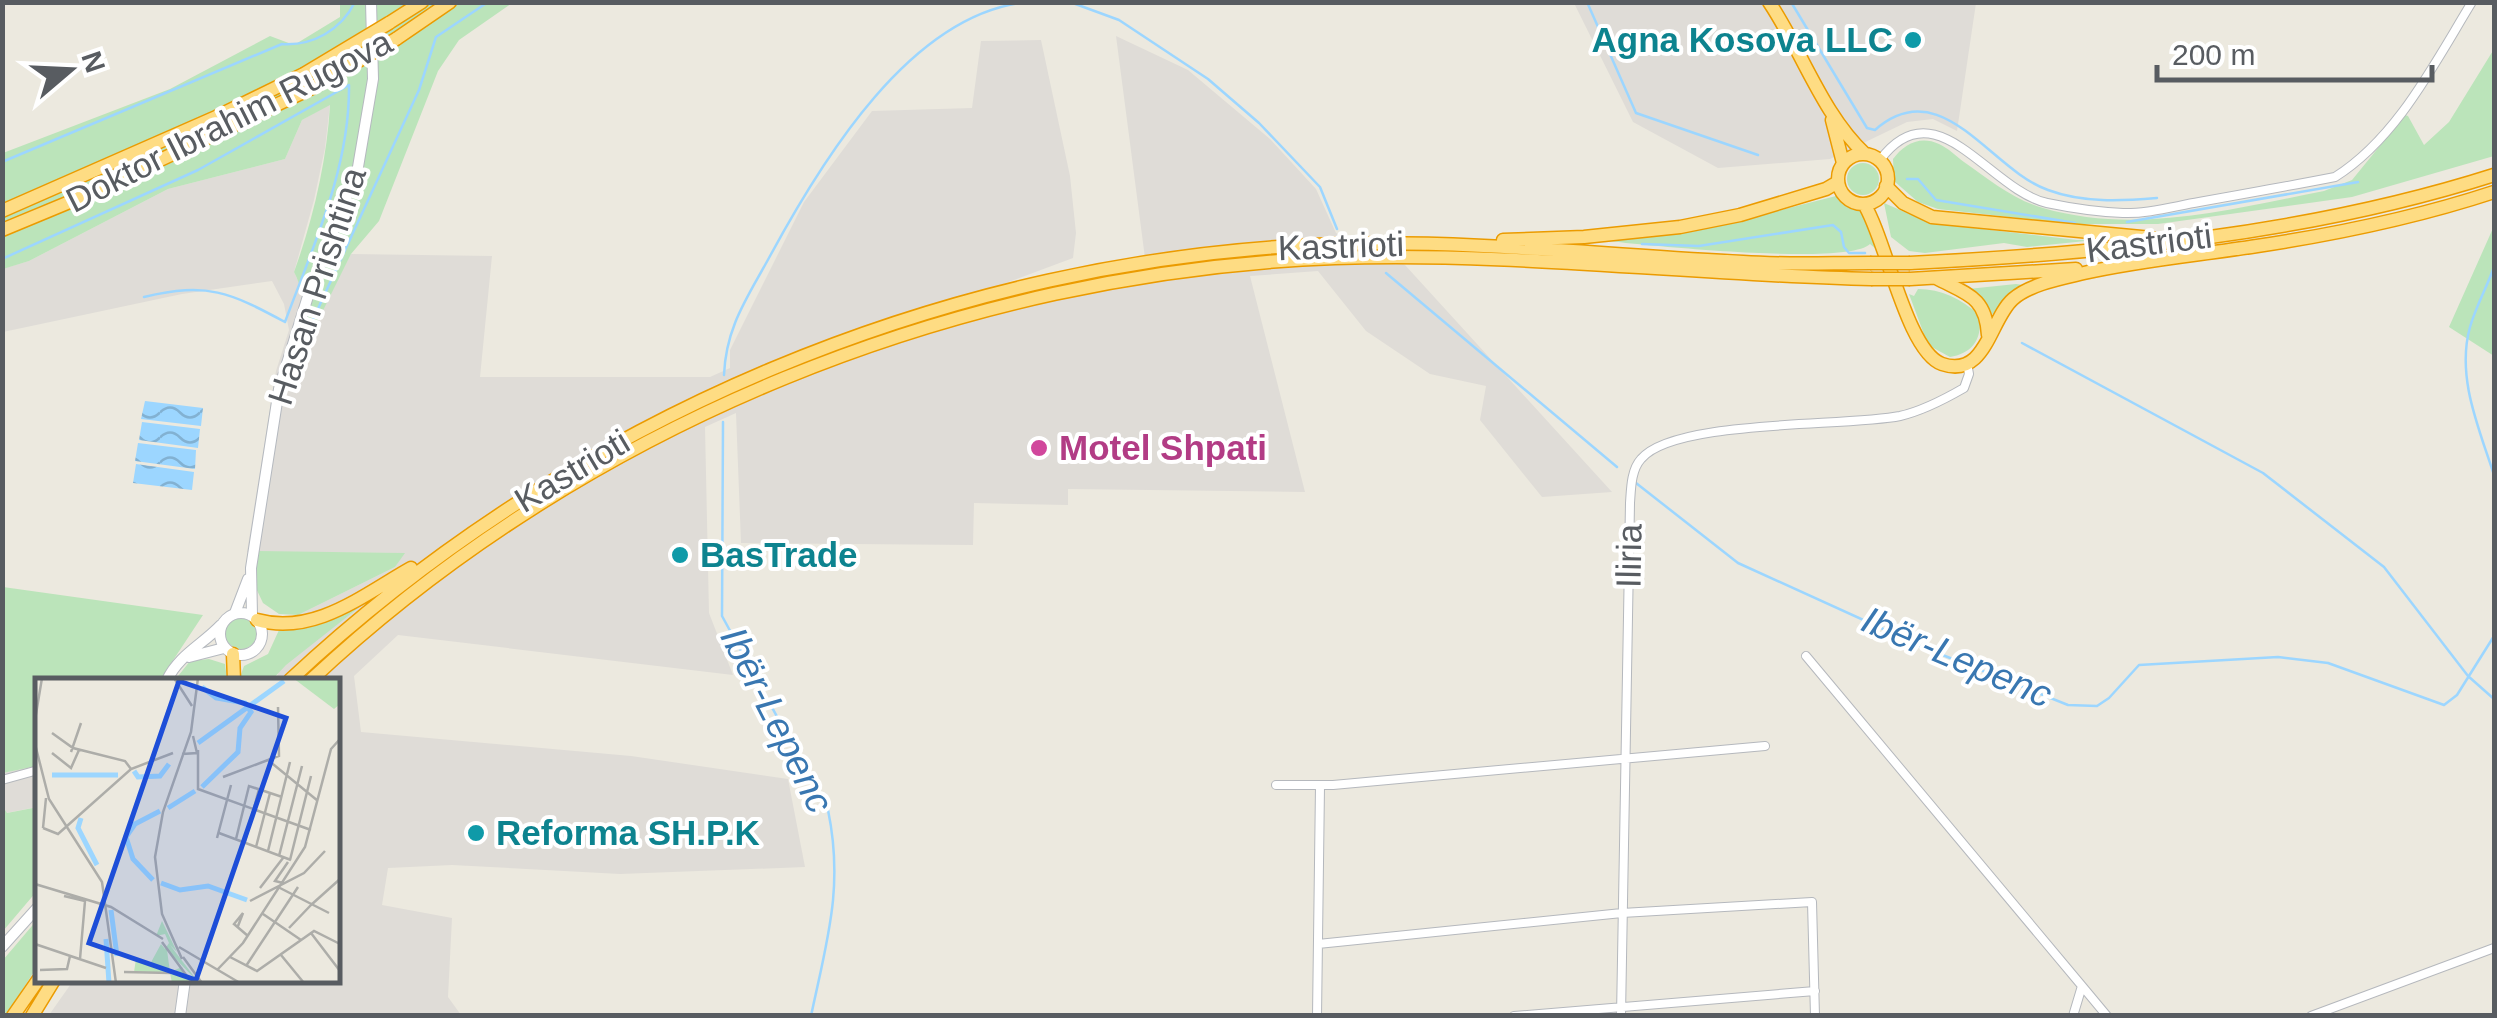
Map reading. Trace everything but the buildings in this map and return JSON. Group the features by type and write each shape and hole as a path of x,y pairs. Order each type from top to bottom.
{"highway":[{"name":"Doktor Ibrahim Rugova","path":"2,211 304,74 422,2"},
{"name":"Doktor Ibrahim Rugova","path":"2,230 84,196 312,88 450,2"},
{"path":"1769,2 1853,143 1880,160 1886,173 1884,246"},
{"path":"1827,104 1844,163"},
{"path":"1438,244 1697,225 1826,189 1838,182 1850,157 1866,154"},
{"name":"Kastrioti","path":"292,678 394,590 466,537 550,483 685,408 834,344 927,313 1054,280 1184,258 1332,244 1438,244 1748,263 1870,264 2099,250 2348,213 2494,175"},
{"path":"1838,182 1850,200 1864,204 1883,192"},
{"path":"1883,192 1932,217 2084,234 2185,240"},
{"path":"1864,204 1884,246 1921,348 1942,364 1968,363 1985,348 2001,313 2014,297 2029,289 2123,265 2352,229 2494,192"},
{"name":"Kastrioti","path":"338,654 474,548 664,434 839,357 930,326 1111,282 1334,258 1499,260 1750,276 1910,279 2123,265"},
{"path":"1935,278 1979,302 1987,324 1985,348"},
{"path":"254,618 285,626 316,619 466,537"},
{"path":"229,651 234,678"},
{"path":"313,678 338,654"},
{"path":"321,678 338,654"},
{"path":"13,1016 36,983"},
{"path":"32,1016 52,983"}],"main road":[{"name":"Hasan Prishtina","path":"254,618 252,568 278,389 358,166 373,79 371,2"},
{"name":"Hasan Prishtina","path":"235,613 252,568"},
{"path":"168,678 176,665 235,613 254,618 262,638 256,648 246,654 198,653 176,665"},
{"path":"221,624 219,636 229,651"},
{"path":"2,947 35,910"},
{"path":"180,1016 185,983"}],"street":[{"path":"1880,160 1898,140 1910,134 1940,135 2017,191 2045,203 2126,213 2335,178 2357,163 2413,99 2472,2"},
{"name":"Iliria","path":"1621,1011 1631,489 1642,457 1682,439 1710,433 1900,416 1964,388 1968,363"},
{"path":"1806,656 2107,1016"},
{"path":"1276,784 1320,786 1765,746"},
{"path":"2,780 35,771"},
{"path":"1317,1016 1320,786"},
{"path":"1318,944 1622,913 1812,902 1814,1016"},
{"path":"2311,1016 2494,948"},
{"path":"2073,1016 2082,986"},
{"path":"1514,1016 1621,1011 1815,992"}],"shaded area":[{"path":"1574,3 1976,3 1957,131 1933,119 1907,122 1830,159 1718,168 1633,122"},
{"path":"1116,36 1188,70 1270,139 1316,189 1336,233 1405,265 1612,492 1542,497 1480,420 1486,386 1430,374 1366,331 1318,271 1250,276 1305,492 1068,489 1068,505 974,503 973,545 741,543 736,413 705,427 709,613 733,675 398,635 354,676 361,732 631,756 788,779 805,867 620,874 452,865 388,868 382,905 452,918 448,997 461,1015 49,1015 72,983 340,983 340,678 277,678 298,615 395,567 403,553 247,552 276,371 289,330 284,304 272,281 182,294 3,332 2,269 29,261 168,189 285,159 302,120 330,104 314,200 294,272 302,289 305,334 296,362 351,254 492,256 480,377 710,377 730,368 730,350 804,202 872,111 972,108 981,41 1041,40 1070,176 1076,233 1073,258 995,287 1145,258"},
{"path":"35,766 35,807 6,813 2,773"}],"green space":[{"path":"340,3 512,3 459,40 438,71 379,221 351,254 293,371 304,321 303,297 294,272 318,190 330,105 302,120 285,159 168,189 29,261 3,269 3,153 170,89 270,36 294,45 340,17"},
{"path":"2494,49 2494,156 2352,197 2158,224 2073,224 1938,209 1918,202 1894,181 1893,159 1907,145 1925,140 1946,148 2022,200 2078,216 2184,216 2324,191 2352,180 2405,115 2424,145 2449,122"},
{"path":"1863,163 1874,168 1879,179 1874,190 1863,195 1852,190 1847,179 1852,168"},
{"path":"1836,196 1861,211 1876,249 1870,244 1853,251 1783,254 1590,239 1721,225"},
{"path":"1884,203 1930,223 2077,240 2105,239 2027,247 2004,243 1925,253 1909,251 1891,237"},
{"path":"2494,226 2494,356 2449,327"},
{"path":"2023,285 1993,315 1980,296 1968,289"},
{"path":"1918,289 1951,296 1979,315 1979,331 1970,348 1950,357 1928,345 1909,294 1914,296"},
{"path":"258,551 405,553 395,567 298,615 279,614 263,603 254,584"},
{"path":"3,587 203,615 161,678 35,678 35,766 3,773"},
{"path":"376,594 274,678 240,678 244,666 268,654 279,630 322,619"},
{"path":"241,617 253,621 257,633 253,645 241,649 229,645 225,633 229,621"},
{"path":"209,659 225,664 227,678 177,678 190,661"},
{"path":"3,807 7,813 35,808 35,893 3,931"},
{"path":"35,922 35,970 3,1016 3,960"}],"water":[{"path":"145,401 203,408 201,426 141,419"},
{"path":"142,422 200,429 198,448 139,440"},
{"path":"138,443 196,450 195,469 135,461"},
{"path":"136,464 194,472 192,490 133,483"}],"waterway":[{"path":"2,162 282,44 315,39 342,21 355,2"},
{"path":"310,326 419,90 436,37 488,2"},
{"name":"Ibër-Lepenc","path":"724,375 729,342 746,299 815,178 874,97 946,33 986,12 1029,2"},
{"name":"Ibër-Lepenc","path":"1070,2 1119,20 1208,79 1259,123 1320,187 1337,229"},
{"path":"1587,2 1636,113 1758,155"},
{"path":"1791,2 1867,128 1875,130 1899,115 1922,112 1965,130 2006,164 2048,190 2088,199 2157,198"},
{"path":"2,259 198,170 349,85 348,116 337,176 285,322 233,297 202,290 144,297"},
{"path":"1907,179 1918,179 1936,200 2075,223"},
{"path":"2127,222 2358,182"},
{"path":"1642,244 1699,246 1833,225 1841,232 1849,253 1865,253"},
{"name":"Ibër-Lepenc","path":"2494,267 2466,346 2471,402 2494,475"},
{"name":"Ibër-Lepenc","path":"1386,273 1617,467"},
{"path":"2022,343 2263,473 2384,567 2468,676 2494,699"},
{"name":"Ibër-Lepenc","path":"723,422 722,616 828,810 833,838 832,913 811,1016"},
{"name":"Ibër-Lepenc","path":"1636,483 1738,563 1925,648 2068,705 2097,706 2139,665 2278,657 2328,663 2444,705 2457,695 2494,636"}],"place":[{"name":"Agna Kosova LLC","path":"1913,40"},
{"name":"Motel Shpati","path":"1039,448"},
{"name":"BasTrade","path":"680,555"},
{"name":"Reforma SH.P.K","path":"476,833"}]}
